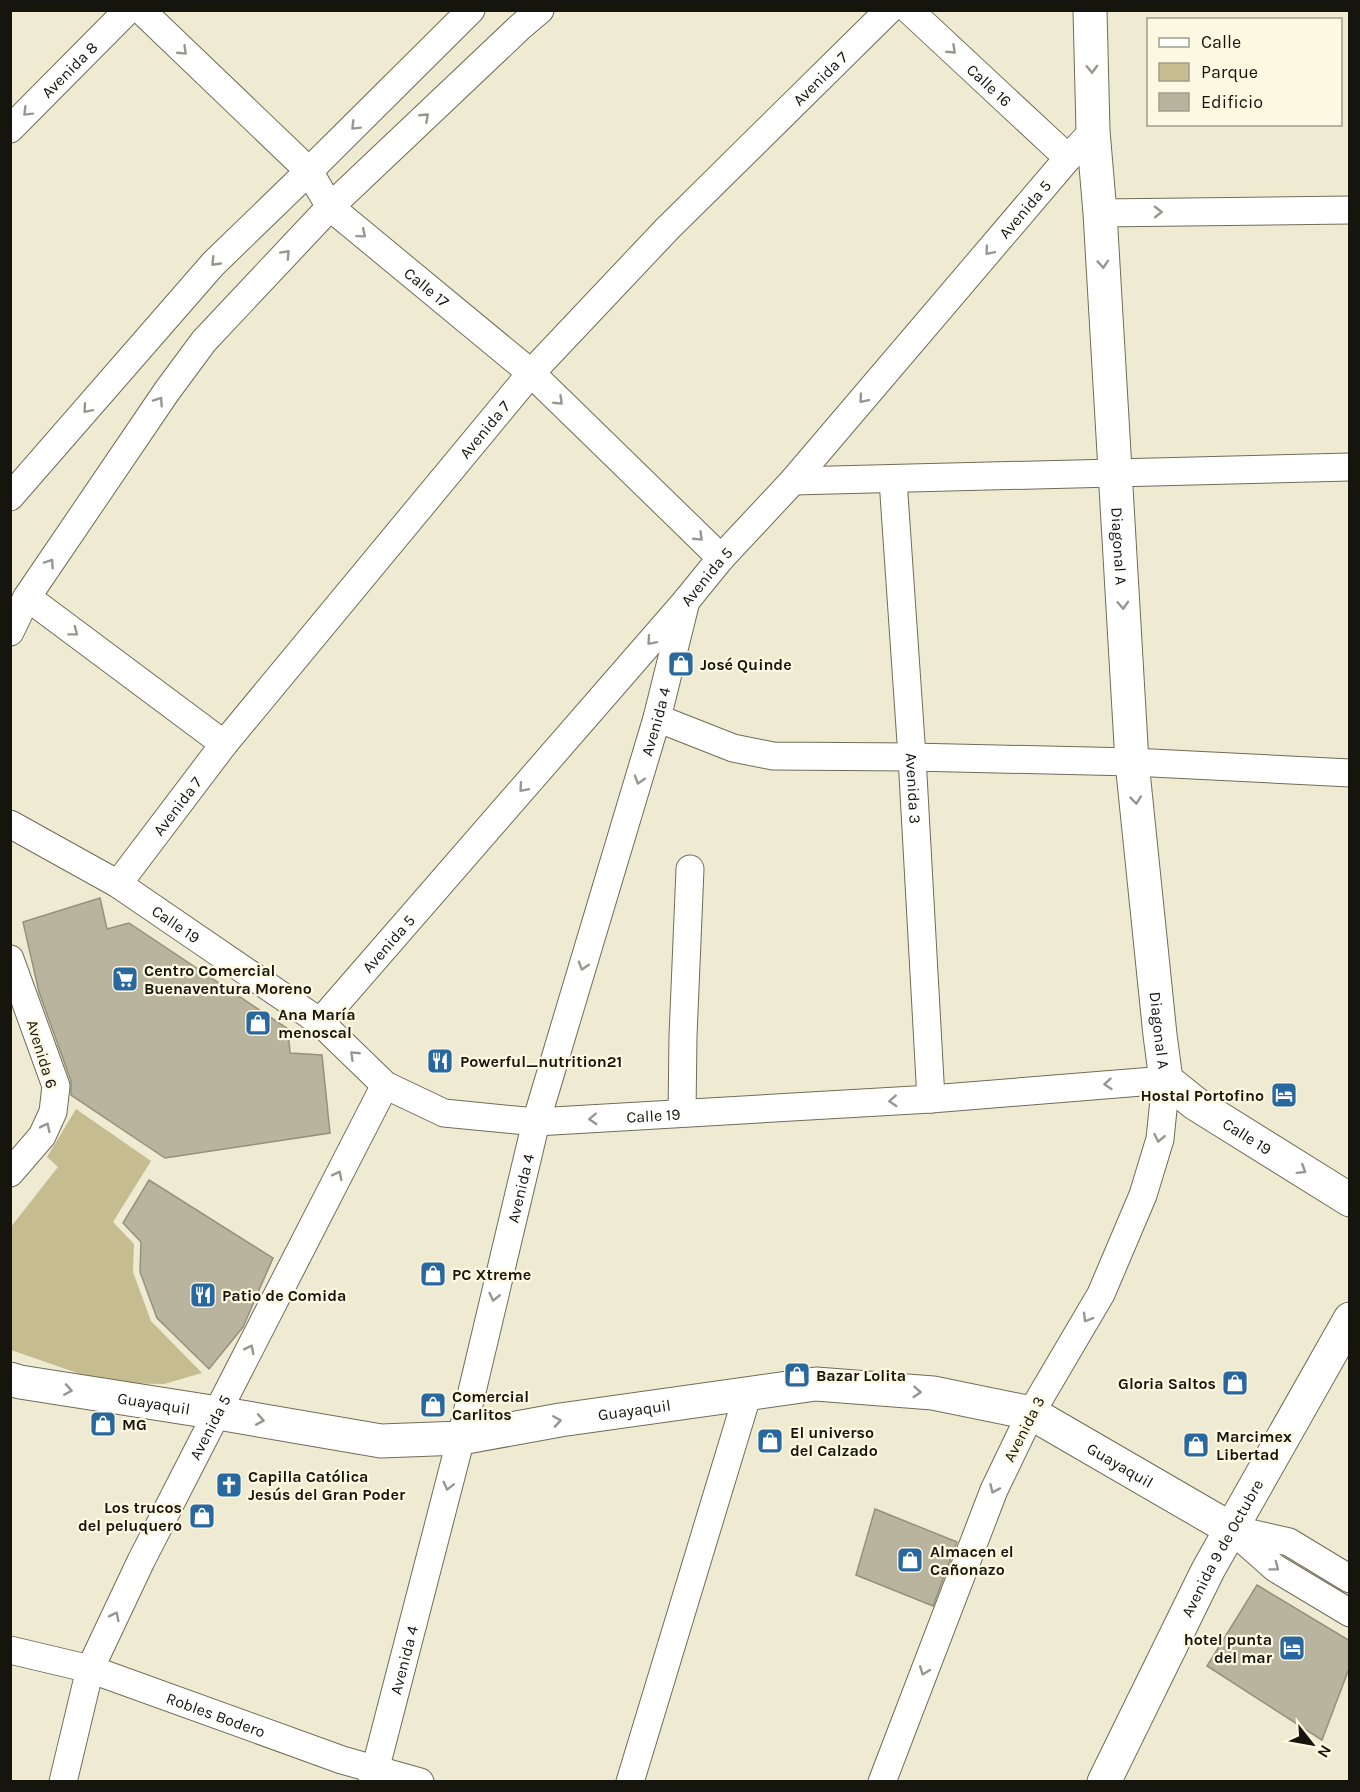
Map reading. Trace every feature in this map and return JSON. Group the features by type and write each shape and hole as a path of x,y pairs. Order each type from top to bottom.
{"street":[{"name":"Avenida 8","path":"10,129 128,10"},
{"name":"Calle 17","path":"141,10 309,171 330,207 531,373 721,558"},
{"path":"10,496 213,264 471,10"},
{"path":"10,632 27,597 166,391 204,341 330,207 540,10"},
{"name":"Avenida 7","path":"118,884 224,744 531,373 667,230 890,10"},
{"name":"Calle 16","path":"909,10 1068,158"},
{"name":"Diagonal A","path":"1090,10 1093,131 1100,213 1132,762 1166,1080"},
{"name":"Avenida 5","path":"320,1022 721,558 793,481 1093,131"},
{"path":"1100,213 1350,210"},
{"path":"793,481 1350,467"},
{"name":"Avenida 3","path":"893,480 912,757 931,1098"},
{"path":"27,597 224,744"},
{"name":"Avenida 4","path":"374,1775 461,1438 536,1122 657,718 686,601"},
{"path":"657,718 733,748 773,756 1132,762 1350,773"},
{"name":"Calle 19","path":"10,824 118,884 320,1022 385,1085 444,1113 536,1122 931,1098 1166,1080 1196,1104 1350,1200"},
{"path":"682,1113 690,869"},
{"name":"Avenida 6","path":"10,959 56,1086 53,1112 42,1136 10,1173"},
{"name":"Avenida 3","path":"882,1782 994,1490 1031,1413 1101,1294 1143,1195 1160,1139 1166,1080"},
{"name":"Avenida 5","path":"63,1782 90,1669 141,1561 385,1085"},
{"name":"Avenida 9 de Octubre","path":"1104,1782 1208,1570 1350,1319"},
{"name":"Guayaquil","path":"14,1386 218,1413 381,1441 461,1438 560,1420 816,1384 933,1393 1031,1413 1231,1529 1275,1568 1350,1613"},
{"path":"630,1782 748,1393"},
{"name":"Guayaquil","path":"1231,1529 1289,1542 1350,1579"},
{"name":"Robles Bodero","path":"10,1650 90,1669 342,1760 374,1775 420,1782"}],"green space":[{"path":"76,1109 151,1161 113,1222 134,1244 133,1272 151,1321 202,1373 164,1384 106,1383 11,1350 10,1228 58,1167 47,1157"}],"building":[{"name":"Centro Comercial Buenaventura Moreno","path":"100,898 107,929 129,923 288,1029 290,1053 322,1055 330,1133 165,1158 71,1095 71,1081 39,992 23,922"},
{"name":"Patio de Comida","path":"149,1180 273,1258 243,1327 209,1369 157,1318 140,1272 141,1242 123,1223"},
{"name":"Almacen el Cañonazo","path":"875,1509 957,1542 933,1606 856,1575"},
{"path":"1257,1585 1350,1641 1350,1666 1322,1740 1207,1666"}],"place":[{"name":"José Quinde","path":"681,664"},
{"name":"Centro Comercial Buenaventura Moreno","path":"125,979"},
{"name":"Ana María menoscal","path":"258,1023"},
{"name":"Powerful_nutrition21","path":"440,1061"},
{"name":"Hostal Portofino","path":"1284,1095"},
{"name":"PC Xtreme","path":"433,1274"},
{"name":"Patio de Comida","path":"203,1295"},
{"name":"Bazar Lolita","path":"797,1375"},
{"name":"Gloria Saltos","path":"1235,1383"},
{"name":"Comercial Carlitos","path":"433,1405"},
{"name":"MG","path":"103,1424"},
{"name":"El universo del Calzado","path":"770,1441"},
{"name":"Marcimex Libertad","path":"1196,1445"},
{"name":"Capilla Católica Jesús del Gran Poder","path":"229,1485"},
{"name":"Los trucos del peluquero","path":"202,1516"},
{"name":"Almacen el Cañonazo","path":"910,1560"},
{"name":"hotel punta del mar","path":"1292,1648"}]}
